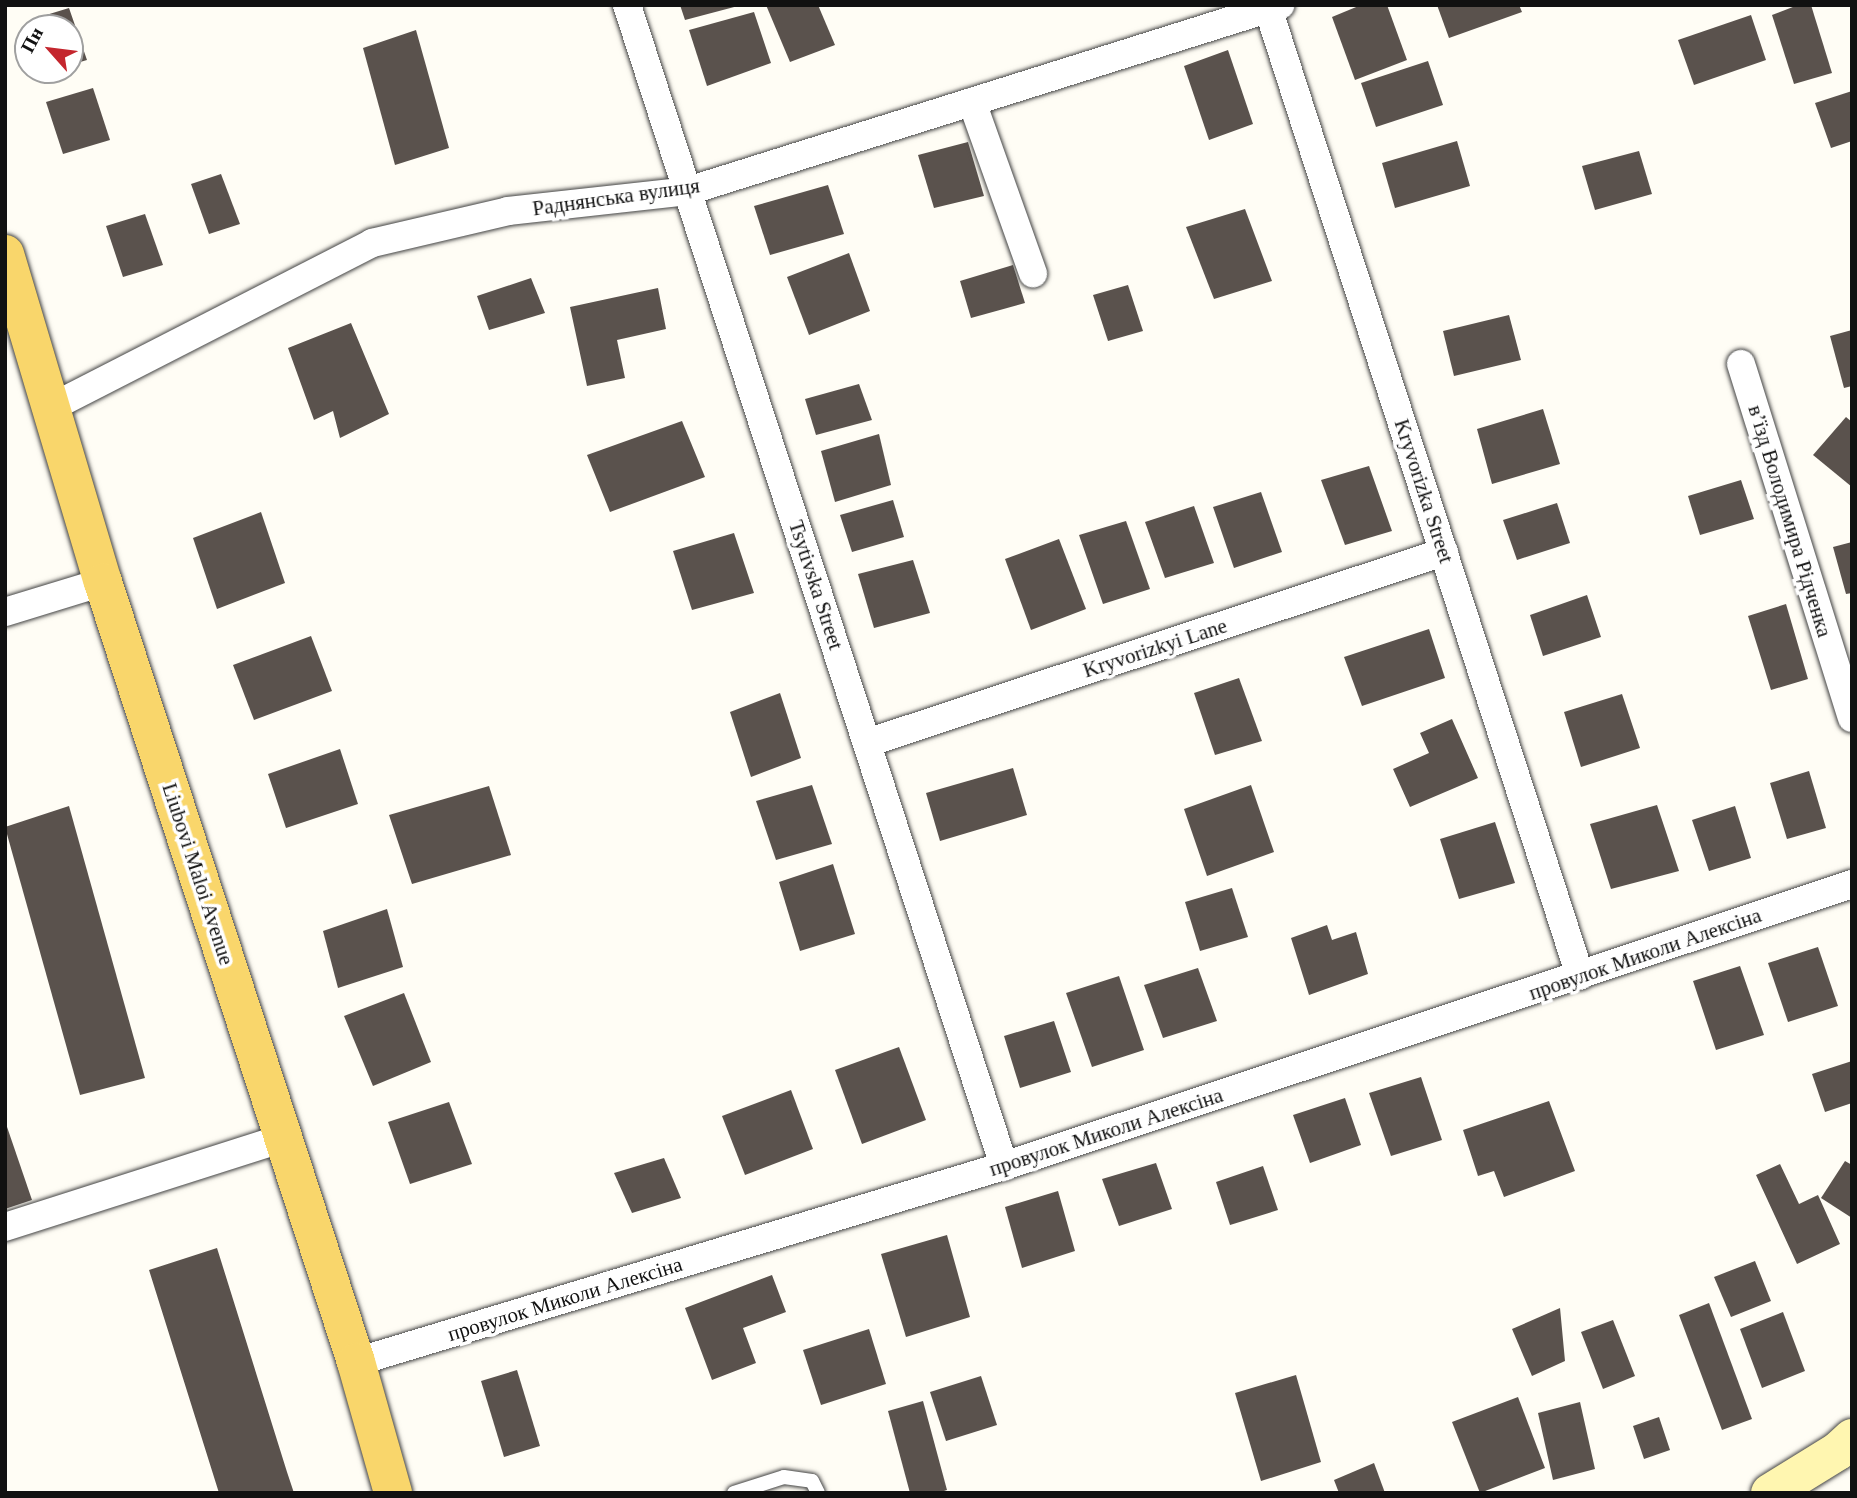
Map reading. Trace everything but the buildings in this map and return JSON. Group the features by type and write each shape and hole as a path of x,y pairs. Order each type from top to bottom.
{"main road":[{"name":"Liubovi Maloi Avenue","path":"5,254 103,582 356,1362 393,1493"}],"street":[{"name":"Tsytivska Street","path":"627,5 1004,1166"},
{"name":"Раднянська вулиця","path":"52,407 372,243 508,211 688,191 1272,7"},
{"name":"Kryvorizka Street","path":"1272,7 1580,976"},
{"path":"972,102 1033,273"},
{"name":"в’їзд Володимира Рідченка","path":"1741,364 1852,718"},
{"name":"Kryvorizkyi Lane","path":"867,743 1444,552"},
{"path":"5,612 103,582"},
{"name":"провулок Миколи Алексіна","path":"356,1362 1004,1166 1852,884"},
{"path":"5,1227 284,1138"},
{"path":"1770,1493 1838,1451 1852,1438"}],"lane":[{"path":"734,1493 784,1477 812,1481 818,1493"}]}
